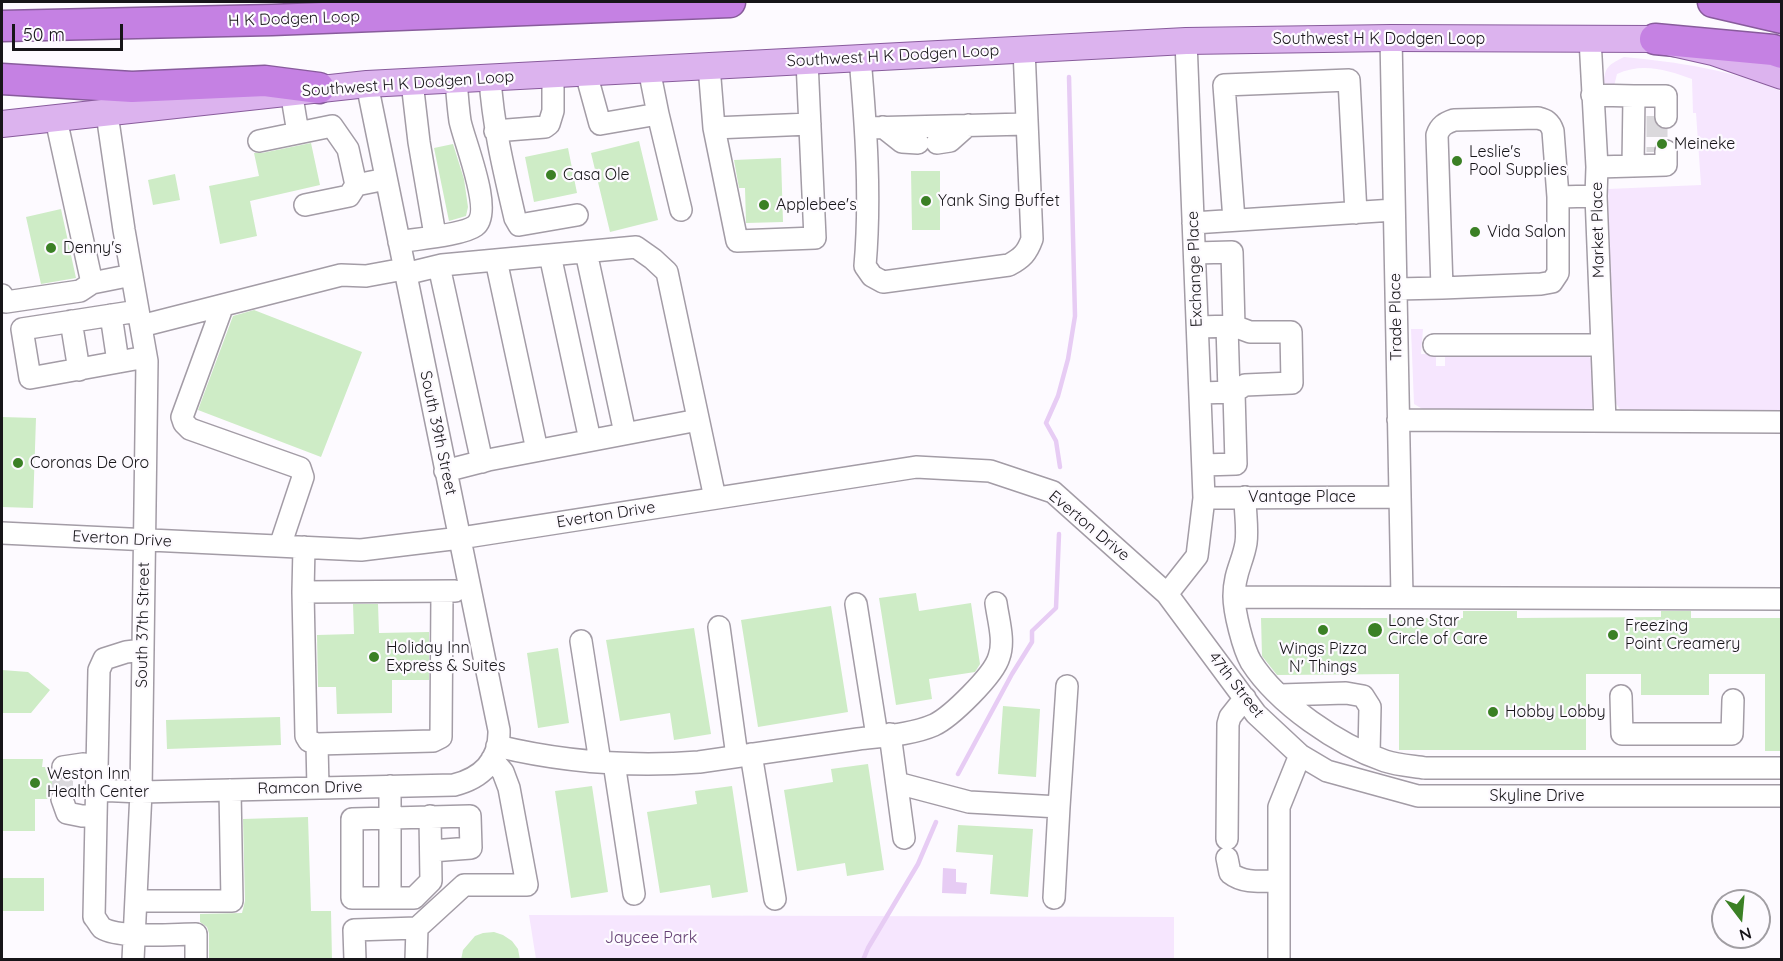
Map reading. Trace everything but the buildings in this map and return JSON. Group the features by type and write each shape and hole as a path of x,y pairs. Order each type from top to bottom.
{"highway":[{"name":"H K Dodgen Loop","path":"2,26 272,20 730,2"},
{"path":"1713,2 1782,18"},
{"path":"1655,39 1773,50 1782,53"},
{"path":"2,79 132,87 265,81 305,90"}],"main road":[{"name":"Southwest H K Dodgen Loop","path":"2,124 367,84 1186,41 1391,38 1655,39 1713,52 1782,76"}],"street":[{"name":"Trade Place","path":"1391,38 1402,596"},
{"name":"Market Place","path":"1590,39 1597,167 1596,195 1605,421"},
{"name":"Exchange Place","path":"1186,41 1204,498"},
{"path":"860,58 874,127 865,266 872,276 883,282 1009,265 1028,251 1032,239 1024,49"},
{"path":"709,66 714,128 737,241 815,238 807,61"},
{"path":"649,69 681,210"},
{"path":"586,73 600,124 658,114"},
{"path":"495,131 545,127 549,124 553,111 553,74"},
{"path":"490,78 495,131 515,218 519,225 577,216"},
{"path":"399,242 462,232 476,226 481,218 480,192 460,122 456,80"},
{"path":"1234,220 1224,85 1349,80 1356,213"},
{"path":"412,82 419,142 435,235"},
{"name":"South 39th Street","path":"367,84 499,729 495,753"},
{"path":"298,133 305,90"},
{"path":"1592,95 1651,106 1651,159 1597,167"},
{"name":"South 37th Street","path":"107,114 146,357 141,792 133,960"},
{"path":"1396,289 1442,288 1541,284 1552,282 1558,273 1558,197 1553,130 1551,124 1546,120 1538,118 1454,120 1445,123 1439,129 1437,135 1442,288"},
{"path":"56,119 92,283"},
{"path":"714,128 810,124"},
{"path":"874,127 1026,124"},
{"path":"874,127 902,142 928,143 950,141 968,125"},
{"path":"259,141 333,126 348,149 356,185 350,196 305,205"},
{"path":"356,185 386,179"},
{"path":"1558,197 1596,195"},
{"path":"1193,223 1394,210"},
{"path":"146,357 30,378 22,328 111,315 139,319 223,305 341,275 366,276 439,266 636,247 666,272 715,498"},
{"path":"586,252 625,434"},
{"path":"1195,253 1232,252 1231,392 1236,464 1203,465"},
{"path":"550,255 590,440"},
{"path":"496,260 537,450"},
{"path":"439,266 482,462"},
{"path":"2,295 6,302 23,301 80,291 92,283 132,275"},
{"path":"223,305 182,417 190,429 300,468 303,477 280,546"},
{"path":"111,315 118,362"},
{"path":"71,321 79,370"},
{"path":"1198,327 1230,326 1250,332 1292,332 1292,383 1245,385 1231,392 1200,393"},
{"path":"1434,345 1602,345"},
{"path":"445,471 537,450 698,420"},
{"path":"1398,420 1782,422"},
{"name":"Everton Drive","path":"2,533 361,550 460,538 916,467 990,471 1053,492 1167,594"},
{"path":"1245,497 1246,543 1235,575 1234,597 1237,621 1250,661 1280,695 1308,720 1369,754 1386,762 1425,768 1782,768"},
{"name":"Vantage Place","path":"1204,498 1400,497"},
{"path":"1167,594 1197,556 1204,498"},
{"path":"304,547 306,736 309,741 317,744 433,741 441,737 442,592"},
{"path":"303,592 471,591"},
{"name":"47th Street","path":"1167,594 1256,714 1300,755"},
{"path":"1234,597 1782,599"},
{"path":"355,960 354,930 417,928 464,885 527,885 509,788 495,753 607,762 673,764 925,728 945,719 958,709 994,668 1001,646 996,603"},
{"path":"856,604 884,735 897,783 904,838"},
{"path":"719,627 775,899"},
{"path":"581,641 634,894"},
{"path":"143,650 126,652 104,659 99,670 94,916 101,927 113,932 196,934 196,960"},
{"path":"1054,898 1067,686"},
{"path":"1280,695 1346,693 1363,696 1370,707 1369,754"},
{"path":"1621,696 1622,734 1732,734 1733,700"},
{"path":"1245,698 1230,717 1228,724 1227,849 1230,873 1238,879 1250,882 1279,881"},
{"path":"1682,734 1682,796"},
{"path":"317,744 318,788"},
{"name":"Ramcon Drive","path":"96,790 141,792 454,785 468,782 478,776 495,753"},
{"path":"1279,960 1279,807 1300,755"},
{"name":"Skyline Drive","path":"1300,755 1327,771 1418,796 1782,796"},
{"path":"63,767 83,764 96,766"},
{"path":"897,783 969,802 1059,807"},
{"path":"390,786 390,898"},
{"path":"136,901 232,901 230,790"},
{"path":"62,799 67,813 96,816"},
{"path":"430,816 431,881 414,898 352,898 352,819 391,816 430,816 470,816 471,848 431,851"},
{"path":"416,960 417,928"}],"green space":[{"path":"1624,57 1664,61 1724,72 1781,91 1781,414 1626,415 1614,400 1608,189 1701,185 1696,113 1693,113 1692,79 1664,70 1636,68 1617,74 1614,86 1604,83 1605,73 1609,67"},
{"path":"1411,329 1423,329 1421,354 1436,354 1436,366 1445,366 1445,355 1586,355 1593,360 1594,406 1585,414 1426,411 1414,404"},
{"name":"Jaycee Park","path":"529,915 1174,917 1174,959 536,959"}],"shaded area":[{"path":"943,868 956,869 956,882 967,883 966,894 942,893"}],"waterway":[{"path":"1060,467 1056,441 1046,423 1058,396 1068,359 1075,316 1069,77"},
{"path":"958,774 1032,642 1032,631 1056,608 1059,534"},
{"path":"863,960 918,864 936,822"}],"tunnel":[{"path":"1657,116 1657,152"},
{"path":"62,799 63,767"}],"place":[{"name":"Meineke","path":"1662,144"},
{"name":"Leslie's Pool Supplies","path":"1457,161"},
{"name":"Casa Ole","path":"551,175"},
{"name":"Yank Sing Buffet","path":"926,201"},
{"name":"Applebee's","path":"764,205"},
{"name":"Vida Salon","path":"1475,232"},
{"name":"Denny's","path":"51,248"},
{"name":"Coronas De Oro","path":"18,463"},
{"name":"Wings Pizza N' Things","path":"1323,630"},
{"name":"Lone Star Circle of Care","path":"1375,630"},
{"name":"Freezing Point Creamery","path":"1613,635"},
{"name":"Holiday Inn Express & Suites","path":"374,657"},
{"name":"Hobby Lobby","path":"1493,712"},
{"name":"Weston Inn Health Center","path":"35,783"}]}
